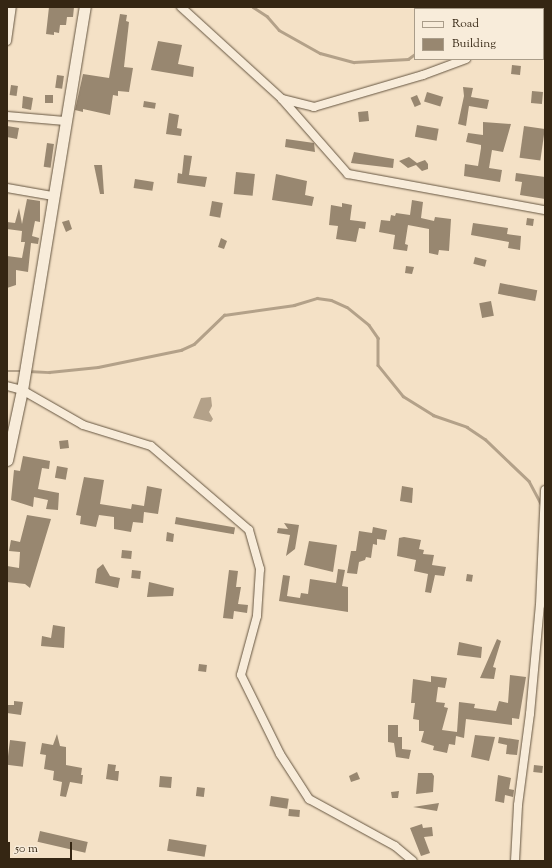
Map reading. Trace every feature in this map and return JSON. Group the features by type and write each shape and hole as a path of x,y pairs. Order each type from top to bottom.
{"street":[{"path":"7,41 12,7"},
{"path":"7,460 22,390 65,121 85,7"},
{"path":"181,7 282,99 348,174 545,210"},
{"path":"282,99 314,107 423,75 463,60"},
{"path":"7,116 65,121"},
{"path":"7,188 53,196"},
{"path":"7,386 22,390 83,425 151,446 249,530 260,569 257,616 241,675 280,754 309,799 395,846 413,861"},
{"path":"515,861 518,805 530,714 540,605 545,490"}],"shaded area":[{"path":"211,397 212,406 209,412 213,419 211,422 193,418 201,398"}],"building":[{"path":"49,7 74,7 73,17 67,17 66,25 60,25 59,33 54,32 54,35 46,34"},
{"path":"120,14 127,15 126,21 129,22 124,67 133,68 129,92 118,91 118,96 113,95 110,115 83,109 83,112 75,110 83,74 109,78"},
{"path":"158,41 182,45 178,64 194,67 193,77 151,70"},
{"path":"512,65 521,66 520,75 511,74"},
{"path":"57,75 64,76 62,89 55,88"},
{"path":"11,85 18,86 17,96 10,95"},
{"path":"463,87 473,88 471,97 489,100 487,109 469,106 466,126 458,124 464,96"},
{"path":"532,91 543,92 542,104 531,103"},
{"path":"427,92 443,97 440,107 424,102"},
{"path":"45,95 53,95 53,103 45,103"},
{"path":"417,95 421,104 415,107 411,98"},
{"path":"23,96 33,98 31,110 22,108"},
{"path":"144,101 156,103 155,109 143,107"},
{"path":"368,111 369,121 359,122 358,112"},
{"path":"169,113 179,115 177,128 182,129 181,136 166,134"},
{"path":"483,122 511,124 503,152 492,150 489,168 502,170 500,182 464,176 465,164 478,166 481,148 481,145 466,142 468,133 483,135"},
{"path":"417,125 439,129 437,141 415,137"},
{"path":"7,126 19,128 17,139 7,137"},
{"path":"524,126 545,129 540,161 520,158"},
{"path":"286,139 314,143 315,152 285,147"},
{"path":"47,143 54,144 51,168 44,167"},
{"path":"354,152 394,159 393,168 351,163"},
{"path":"184,155 192,156 189,175 207,177 205,187 177,183 178,173 182,174"},
{"path":"409,157 417,163 425,160 428,164 428,169 422,171 416,165 408,168 399,161"},
{"path":"94,165 102,165 104,194 100,194"},
{"path":"236,172 255,174 253,196 234,194"},
{"path":"516,173 545,177 545,199 520,195 522,182 515,181"},
{"path":"276,174 307,181 305,195 314,197 312,206 272,200"},
{"path":"135,179 154,182 152,191 134,188"},
{"path":"27,199 40,201 40,222 35,221 32,236 39,238 38,244 31,243 28,272 16,270 16,285 7,288 7,256 22,258 25,242 21,242 22,231 7,229 7,222 15,223 19,208 22,224"},
{"path":"412,200 423,202 421,218 434,221 435,217 451,219 449,251 439,250 438,255 429,253 429,229 408,225 405,244 408,245 407,251 393,249 395,235 379,232 381,220 390,221 391,215 395,216 396,213 410,215"},
{"path":"212,201 223,203 220,218 209,216"},
{"path":"342,203 352,205 350,220 366,222 365,229 359,228 356,242 336,239 338,226 329,225 331,205 342,207"},
{"path":"527,218 534,219 533,226 526,225"},
{"path":"69,220 72,229 66,232 62,222"},
{"path":"473,223 508,228 507,234 521,236 520,250 508,248 509,242 471,235"},
{"path":"221,238 227,241 224,249 218,247"},
{"path":"475,257 487,260 485,267 473,264"},
{"path":"406,266 414,267 412,274 405,273"},
{"path":"500,283 537,290 535,301 498,294"},
{"path":"491,301 494,316 482,318 479,303"},
{"path":"68,440 69,448 60,449 59,441"},
{"path":"23,456 50,461 49,469 42,468 38,489 59,493 58,510 46,509 48,500 34,497 33,507 11,500 14,470 20,471"},
{"path":"57,466 68,468 66,480 55,478"},
{"path":"84,477 104,480 100,504 131,509 132,504 144,506 147,486 162,489 158,514 144,512 143,523 133,522 131,532 114,529 114,517 99,515 96,527 80,524 81,516 76,515"},
{"path":"402,486 413,488 412,503 400,501"},
{"path":"27,515 51,519 30,588 25,584 7,582 7,566 19,568 20,552 9,551 11,540 20,542"},
{"path":"176,517 235,527 234,534 175,524"},
{"path":"284,523 299,525 295,549 286,556 290,535 277,533 278,528 288,529"},
{"path":"373,527 387,530 385,540 377,539 377,545 373,544 371,558 366,557 365,560 359,562 357,574 347,573 351,551 356,551 359,531 372,533"},
{"path":"167,532 174,534 173,542 166,541"},
{"path":"404,537 421,540 419,549 424,550 423,554 434,555 432,565 446,567 444,576 435,575 431,593 425,592 428,574 414,571 416,560 397,556 399,538"},
{"path":"309,541 337,545 333,572 304,565"},
{"path":"122,550 132,551 131,559 121,558"},
{"path":"103,564 110,576 120,578 118,588 95,583 97,569"},
{"path":"338,569 345,570 342,586 348,587 348,612 279,601 283,575 290,576 287,596 300,598 301,593 308,594 310,579 336,583"},
{"path":"132,570 141,571 140,579 131,578"},
{"path":"229,570 238,571 236,587 241,587 238,604 248,605 247,613 234,611 233,619 223,618"},
{"path":"467,574 473,575 472,582 466,581"},
{"path":"149,582 174,588 173,596 147,597"},
{"path":"53,625 65,627 64,648 41,646 42,636 51,638"},
{"path":"497,639 501,641 493,667 496,668 494,679 480,678"},
{"path":"459,642 482,647 481,658 457,655"},
{"path":"199,664 207,665 206,672 198,671"},
{"path":"510,675 526,677 519,719 512,718 512,725 466,719 464,738 456,736 455,745 449,744 447,753 433,750 434,746 421,742 424,731 419,731 419,720 413,719 415,703 411,703 413,679 431,682 431,676 447,678 445,688 438,687 436,702 445,703 444,707 448,708 442,730 457,732 459,702 475,704 474,708 496,711 499,701 508,703"},
{"path":"14,701 23,702 21,715 7,713 8,705 14,705"},
{"path":"388,725 398,725 398,737 402,737 402,749 411,750 409,759 396,757 394,743 388,742"},
{"path":"57,734 60,746 66,747 66,765 82,768 81,775 83,775 82,784 70,782 66,797 60,796 62,782 53,780 54,771 44,769 46,755 40,754 42,743 53,745"},
{"path":"475,735 495,737 489,761 471,757"},
{"path":"499,737 519,740 517,755 506,754 507,745 498,743"},
{"path":"10,740 26,742 23,767 7,765"},
{"path":"108,764 116,765 115,771 119,771 118,781 106,779"},
{"path":"534,765 543,766 542,773 533,772"},
{"path":"357,772 360,779 351,782 349,776"},
{"path":"418,773 432,773 434,776 433,792 416,794"},
{"path":"498,775 511,778 509,789 514,790 513,797 505,795 504,803 495,801"},
{"path":"160,776 172,777 171,788 159,787"},
{"path":"197,787 205,788 204,797 196,796"},
{"path":"399,791 398,798 392,798 391,792"},
{"path":"271,796 289,799 287,809 269,806"},
{"path":"439,803 437,811 413,807"},
{"path":"289,809 300,810 299,817 288,816"},
{"path":"422,824 423,828 432,827 433,836 424,837 430,853 421,856 410,828"},
{"path":"40,831 88,842 85,853 38,842"},
{"path":"169,839 207,845 205,857 167,851"}],"waterway":[{"path":"253,7 267,16 279,30 320,53 354,62 408,59 414,55"},
{"path":"28,371 49,372 98,367 181,350 194,344 224,315 294,305 317,298 331,300 347,307 369,325 378,338 378,365 403,396 433,415 467,427 485,439 529,481 541,504"},
{"path":"7,371 23,371"}]}
